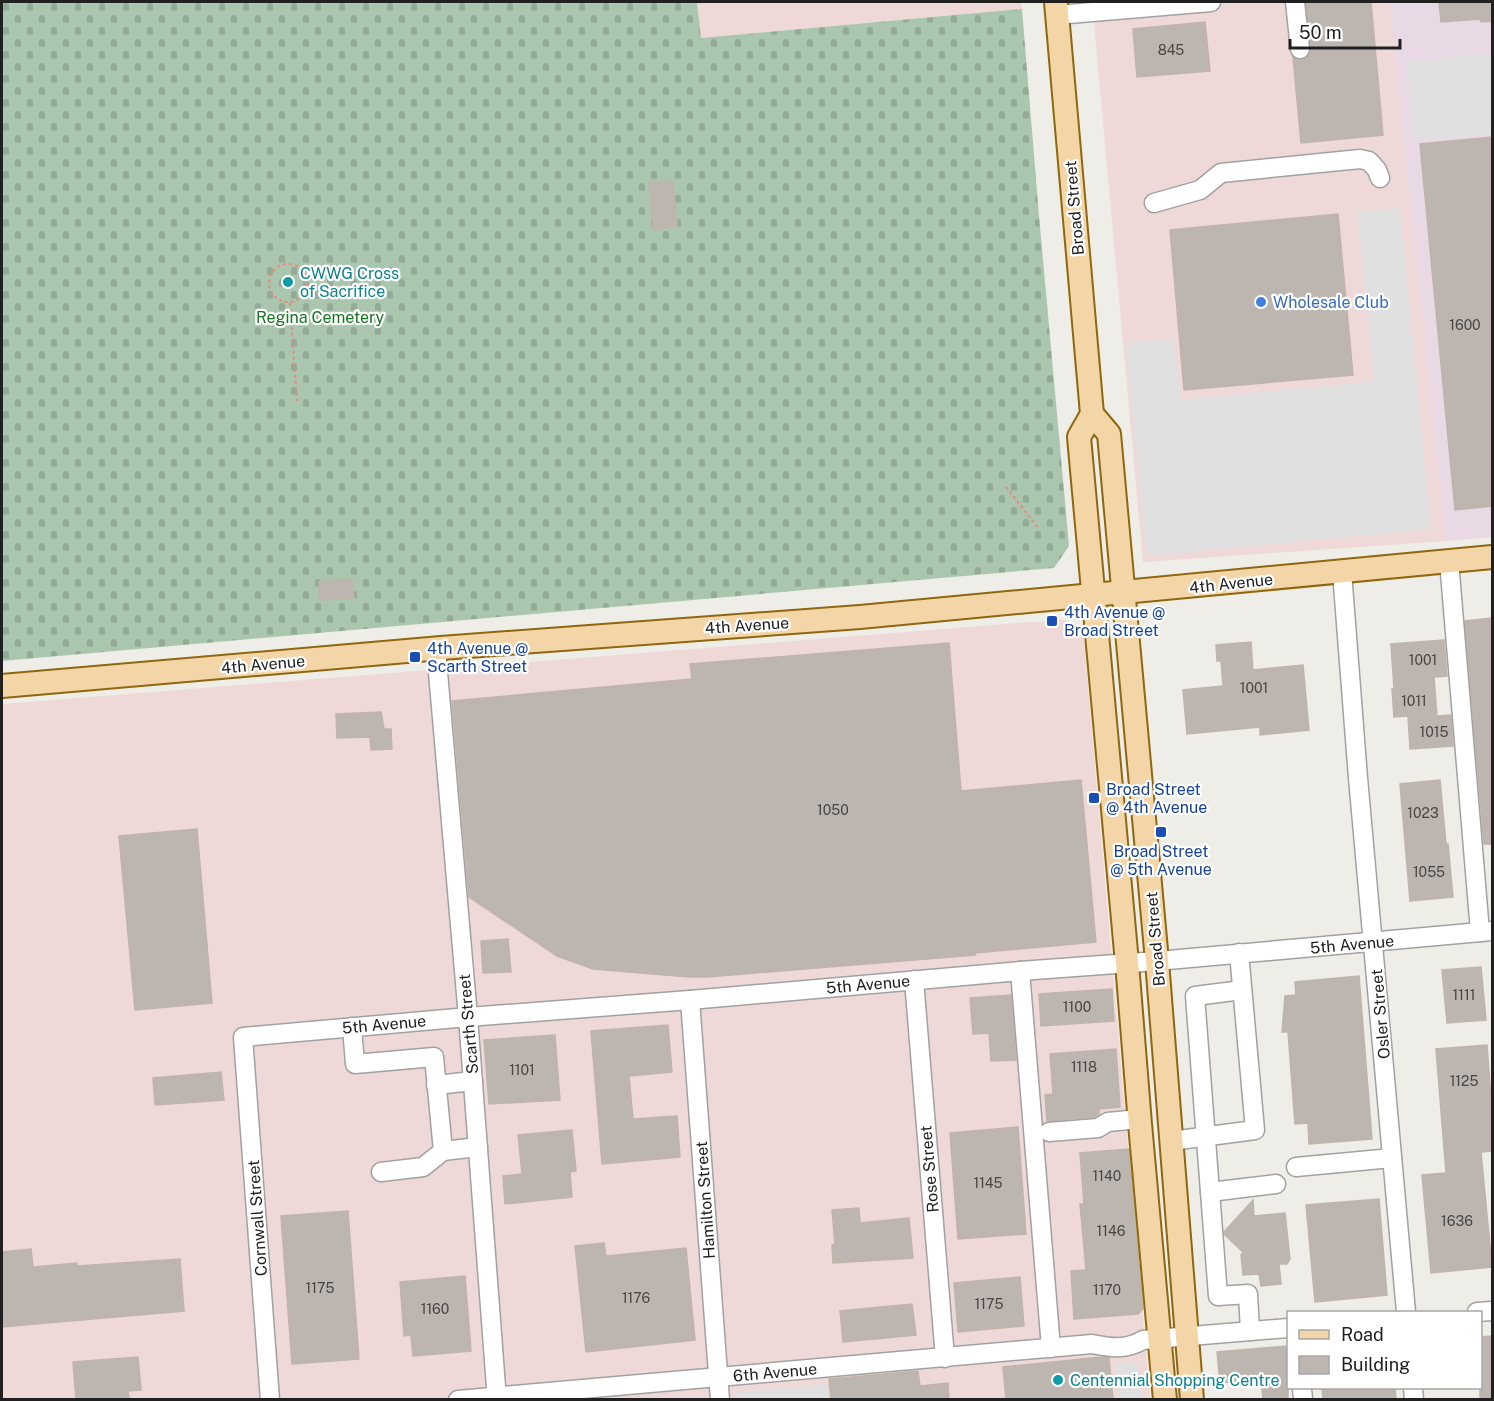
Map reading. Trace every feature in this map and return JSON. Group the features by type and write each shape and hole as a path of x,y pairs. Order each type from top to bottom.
{"main road":[{"name":"Broad Street","path":"1056,8 1092,414 1079,437 1127,963 1139,1119 1151,1340 1165,1400"},
{"name":"Broad Street","path":"1092,414 1109,434 1157,961 1192,1400"},
{"name":"4th Avenue","path":"2,686 436,649 860,617 1492,557"}],"street":[{"path":"1056,8 1211,2"},
{"path":"1295,2 1300,49"},
{"path":"1154,204 1200,190 1221,173 1360,159 1369,161 1377,170 1380,178"},
{"path":"1449,561 1486,932"},
{"name":"Osler Street","path":"1342,572 1358,778 1406,1311"},
{"name":"Scarth Street","path":"436,649 468,1017 496,1398"},
{"name":"5th Avenue","path":"243,1037 1486,932"},
{"path":"1171,1141 1255,1130 1239,953"},
{"path":"1020,971 1051,1348"},
{"name":"Rose Street","path":"914,980 945,1358"},
{"path":"1242,990 1195,996 1218,1296 1248,1294 1250,1331"},
{"name":"Hamilton Street","path":"690,1000 720,1400"},
{"path":"352,1027 355,1064 434,1057 443,1151"},
{"name":"Cornwall Street","path":"243,1037 270,1400"},
{"path":"436,1085 473,1081"},
{"path":"1049,1132 1098,1128 1108,1122 1139,1119"},
{"path":"381,1172 423,1167 443,1151 478,1148"},
{"path":"1296,1167 1392,1158"},
{"path":"1210,1191 1276,1184"},
{"name":"6th Avenue","path":"458,1400 602,1393 718,1377 1092,1344 1108,1337 1133,1335 1151,1340 1287,1328"}],"path":[{"path":"286,263 296,265 304,272 308,281 306,291 299,299 290,303 280,301 272,294 268,285 270,275 277,267 286,263"},
{"path":"290,303 297,401"},
{"path":"1006,487 1038,528"}],"shaded area":[{"path":"697,2 1021,2 1022,9 701,38"},
{"path":"1092,2 1390,2 1446,541 1143,562"},
{"path":"1390,2 1492,2 1492,537 1446,541"},
{"path":"1492,53 1492,134 1414,141 1406,61"},
{"path":"1400,208 1431,529 1147,556 1126,343 1174,339 1181,400 1374,381 1357,212"},
{"path":"1066,620 1075,625 1084,640 1150,1399 2,1400 2,704"},
{"path":"1137,1362 1141,1399 1119,1399 1116,1364"},
{"path":"827,1384 828,1399 735,1399 734,1393"}],"green space":[{"name":"Regina Cemetery","path":"2,2 697,2 701,38 1022,9 1069,546 1054,568 2,661"}],"building":[{"path":"1306,2 1371,2 1383,135 1301,143 1293,57 1302,60 1310,53"},
{"path":"1439,2 1492,2 1492,21 1481,22 1480,19 1441,22"},
{"path":"1205,22 1210,71 1137,77 1133,29"},
{"path":"1492,137 1492,506 1455,510 1420,144"},
{"path":"673,181 677,226 653,229 649,183"},
{"name":"Wholesale Club","path":"1338,214 1353,375 1184,390 1170,230"},
{"path":"352,579 354,598 320,600 319,582"},
{"path":"1492,618 1492,844 1484,844 1465,621"},
{"path":"1444,640 1447,676 1434,677 1437,716 1451,715 1453,746 1410,749 1408,716 1394,717 1391,644"},
{"path":"1251,642 1253,670 1303,665 1309,730 1260,735 1260,727 1187,734 1183,690 1223,686 1221,661 1217,661 1216,645"},
{"path":"949,643 961,791 1081,780 1096,942 975,953 975,955 689,977 593,969 557,956 469,897 452,701 692,679 690,664"},
{"path":"381,712 384,729 391,729 392,749 371,750 370,737 337,738 336,714"},
{"path":"1440,780 1453,897 1410,901 1400,784"},
{"path":"197,829 212,1003 135,1010 119,836"},
{"path":"508,939 511,972 483,973 481,941"},
{"path":"1481,967 1486,1020 1447,1023 1442,970"},
{"path":"1359,976 1372,1139 1309,1144 1308,1123 1295,1124 1288,1032 1282,1032 1285,996 1296,995 1295,982"},
{"path":"1112,989 1114,1021 1041,1026 1039,994"},
{"path":"1011,995 1016,1060 991,1061 989,1033 973,1034 970,998"},
{"path":"668,1025 672,1072 629,1076 633,1119 677,1116 680,1157 602,1164 591,1031"},
{"path":"555,1035 560,1100 489,1104 484,1040"},
{"path":"1487,1045 1492,1151 1481,1152 1492,1267 1431,1273 1422,1175 1446,1173 1436,1049"},
{"path":"1116,1049 1120,1107 1099,1109 1099,1114 1094,1117 1047,1121 1045,1095 1053,1094 1050,1054"},
{"path":"221,1072 224,1100 155,1105 153,1078"},
{"path":"1018,1127 1026,1234 958,1239 950,1133"},
{"path":"572,1130 576,1171 570,1172 572,1197 505,1204 503,1176 522,1174 518,1135"},
{"path":"1129,1149 1143,1309 1138,1314 1074,1319 1071,1271 1086,1270 1080,1204 1084,1204 1080,1153"},
{"path":"1379,1199 1387,1295 1315,1302 1306,1205"},
{"path":"1253,1200 1254,1216 1285,1213 1290,1259 1287,1264 1279,1264 1281,1284 1261,1286 1259,1274 1243,1275 1241,1255 1243,1252 1224,1232"},
{"path":"859,1208 860,1223 909,1218 913,1258 833,1263 832,1245 835,1244 832,1210"},
{"path":"348,1211 359,1359 292,1364 281,1216"},
{"path":"604,1243 606,1256 686,1248 695,1340 586,1352 575,1246"},
{"path":"31,1249 33,1267 180,1259 184,1311 2,1327 2,1252"},
{"path":"465,1276 471,1351 413,1356 411,1335 404,1336 400,1282"},
{"path":"1020,1277 1024,1326 958,1332 954,1283"},
{"path":"912,1304 916,1335 843,1342 840,1311"},
{"path":"1492,1336 1492,1400 1480,1400 1482,1337"},
{"path":"1287,1346 1288,1400 1263,1400 1261,1379 1220,1383 1217,1352"},
{"path":"138,1357 141,1390 128,1391 129,1398 76,1400 73,1362"},
{"name":"Centennial Shopping Centre","path":"1109,1358 1113,1400 1006,1400 1003,1367"},
{"path":"918,1371 920,1386 948,1383 949,1400 831,1400 829,1379"},
{"path":"1322,1389 1395,1389 1396,1400 1323,1400"}],"place":[{"name":"CWWG Cross of Sacrifice","path":"288,282"},
{"name":"Wholesale Club","path":"1261,302"},
{"name":"4th Avenue @ Broad Street","path":"1052,621"},
{"name":"4th Avenue @ Scarth Street","path":"415,657"},
{"name":"Broad Street @ 4th Avenue","path":"1094,798"},
{"name":"Broad Street @ 5th Avenue","path":"1161,832"},
{"name":"Centennial Shopping Centre","path":"1058,1380"}]}
